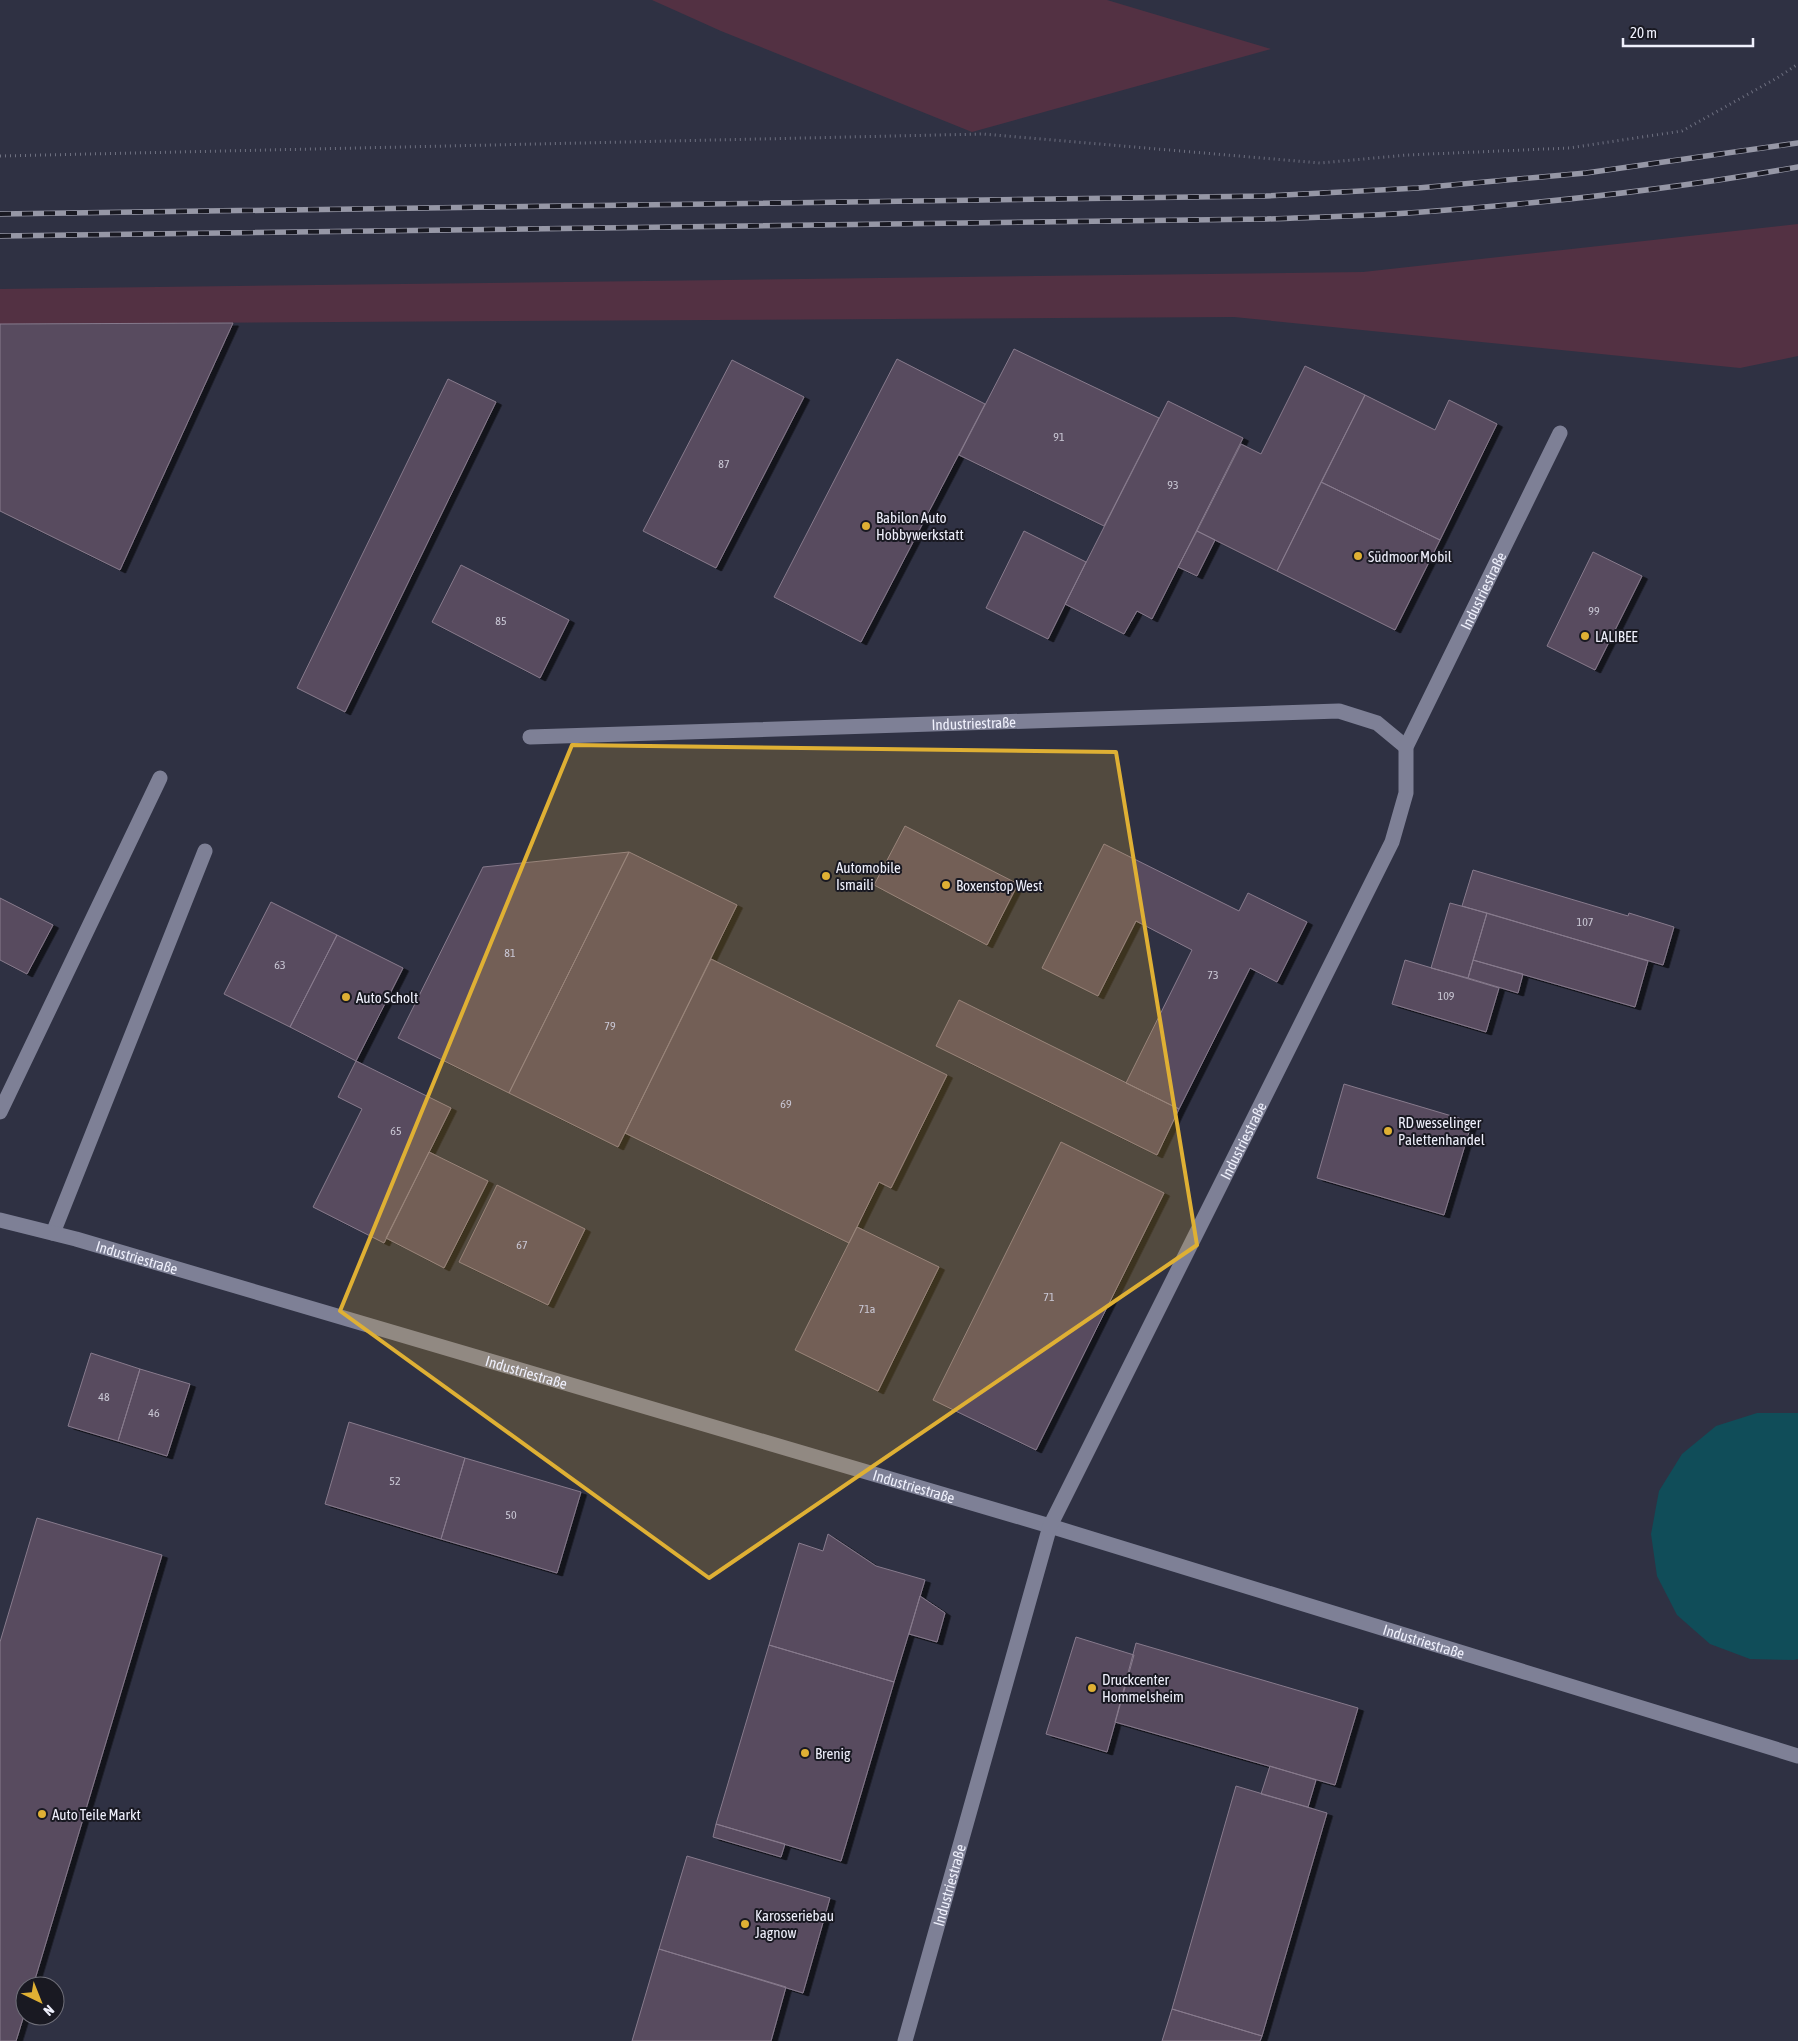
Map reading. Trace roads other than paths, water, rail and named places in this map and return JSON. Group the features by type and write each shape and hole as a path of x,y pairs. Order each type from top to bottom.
{"street":[{"name":"Industriestraße","path":"905,2041 1050,1526 1392,842 1406,793 1406,747 1560,433"},
{"name":"Industriestraße","path":"530,737 1339,711 1377,723 1406,747"},
{"path":"0,1112 160,778"},
{"path":"53,1233 205,851"},
{"name":"Industriestraße","path":"0,1220 53,1233 1050,1526 1798,1756"}],"railway":[{"path":"0,214 1266,196 1418,188 1586,173 1798,143"},
{"path":"0,236 1267,219 1384,215 1564,200 1658,189 1798,167"}],"place":[{"name":"Babilon Auto Hobbywerkstatt","path":"866,526"},
{"name":"Südmoor Mobil","path":"1358,556"},
{"name":"LALIBEE","path":"1585,636"},
{"name":"Automobile Ismaili","path":"826,876"},
{"name":"Boxenstop West","path":"946,885"},
{"name":"Auto Scholt","path":"346,997"},
{"name":"RD wesselinger Palettenhandel","path":"1388,1131"},
{"name":"Druckcenter Hommelsheim","path":"1092,1688"},
{"name":"Brenig","path":"805,1753"},
{"name":"Auto Teile Markt","path":"42,1814"},
{"name":"Karosseriebau Jagnow","path":"745,1924"}]}
